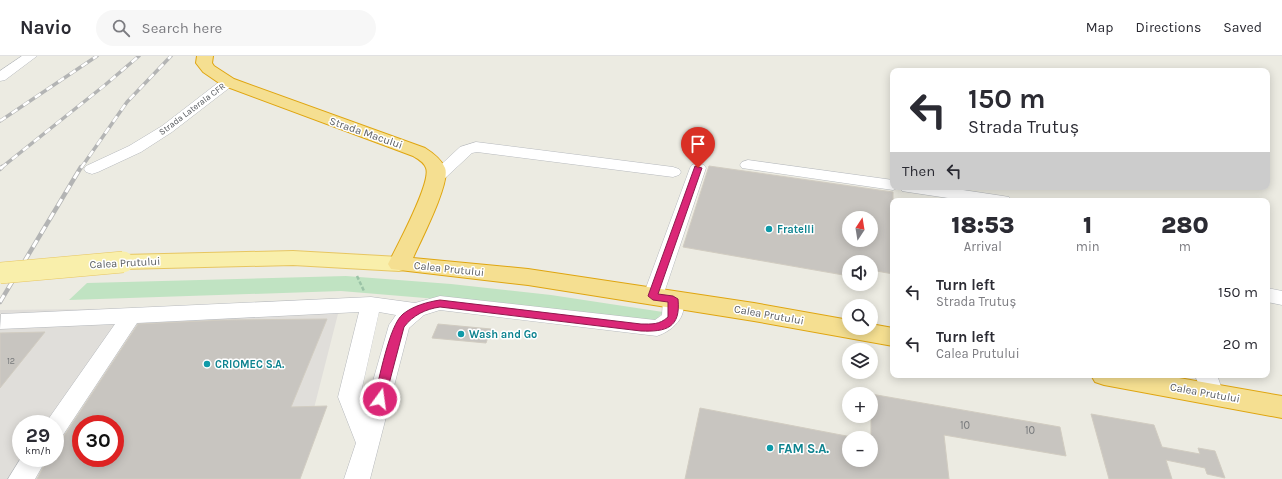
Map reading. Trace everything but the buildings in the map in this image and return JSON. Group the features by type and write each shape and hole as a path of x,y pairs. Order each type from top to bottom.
{"highway":[{"name":"Strada Macului","path":"204,56 204,62 208,69 228,82 419,152 429,158 436,168 437,177"},
{"path":"399,264 433,190 437,177"},
{"name":"Calea Prutului","path":"399,264 528,277 890,336"},
{"name":"Calea Prutului","path":"1136,378 1210,385 1280,410"}],"main road":[{"name":"Calea Prutului","path":"0,273 123,262 293,258 399,264"}],"street":[{"path":"0,76 31,56"},
{"name":"Strada Laterala CFR","path":"92,169 135,149 161,133 228,82"},
{"path":"437,177 466,150 476,147 673,172"},
{"path":"748,165 890,185"},
{"path":"357,479 399,326 406,317 415,310 440,303 657,328 665,325 672,318 674,311 663,298 698,168"},
{"path":"917,190 935,196 962,198"},
{"path":"1270,296 1282,298"},
{"path":"1,322 371,304 415,310"},
{"path":"368,443 349,397 371,304"},
{"path":"64,415 131,316"},
{"path":"21,479 29,467"}],"path":[{"path":"349,260 371,304"}],"shaded area":[{"name":"CRIOMEC S.A.","path":"340,306 296,479 0,479 0,310"}],"green space":[{"path":"346,276 451,284 551,295 663,312 655,321 497,304 341,291 69,300 87,283"}],"railway":[{"path":"0,121 97,56"},
{"path":"1,168 139,56"},
{"path":"81,168 127,102 171,56"},
{"path":"0,302 81,167"}],"place":[{"name":"Fratelli","path":"769,229"},
{"name":"Wash and Go","path":"461,334"},
{"name":"CRIOMEC S.A.","path":"207,364"},
{"name":"FAM S.A.","path":"770,448"}],"route":[{"path":"380,399 399,326 406,317 415,310 426,306 440,303 641,327 657,328 665,325 672,318 674,311 673,299 653,296 698,168"}]}
